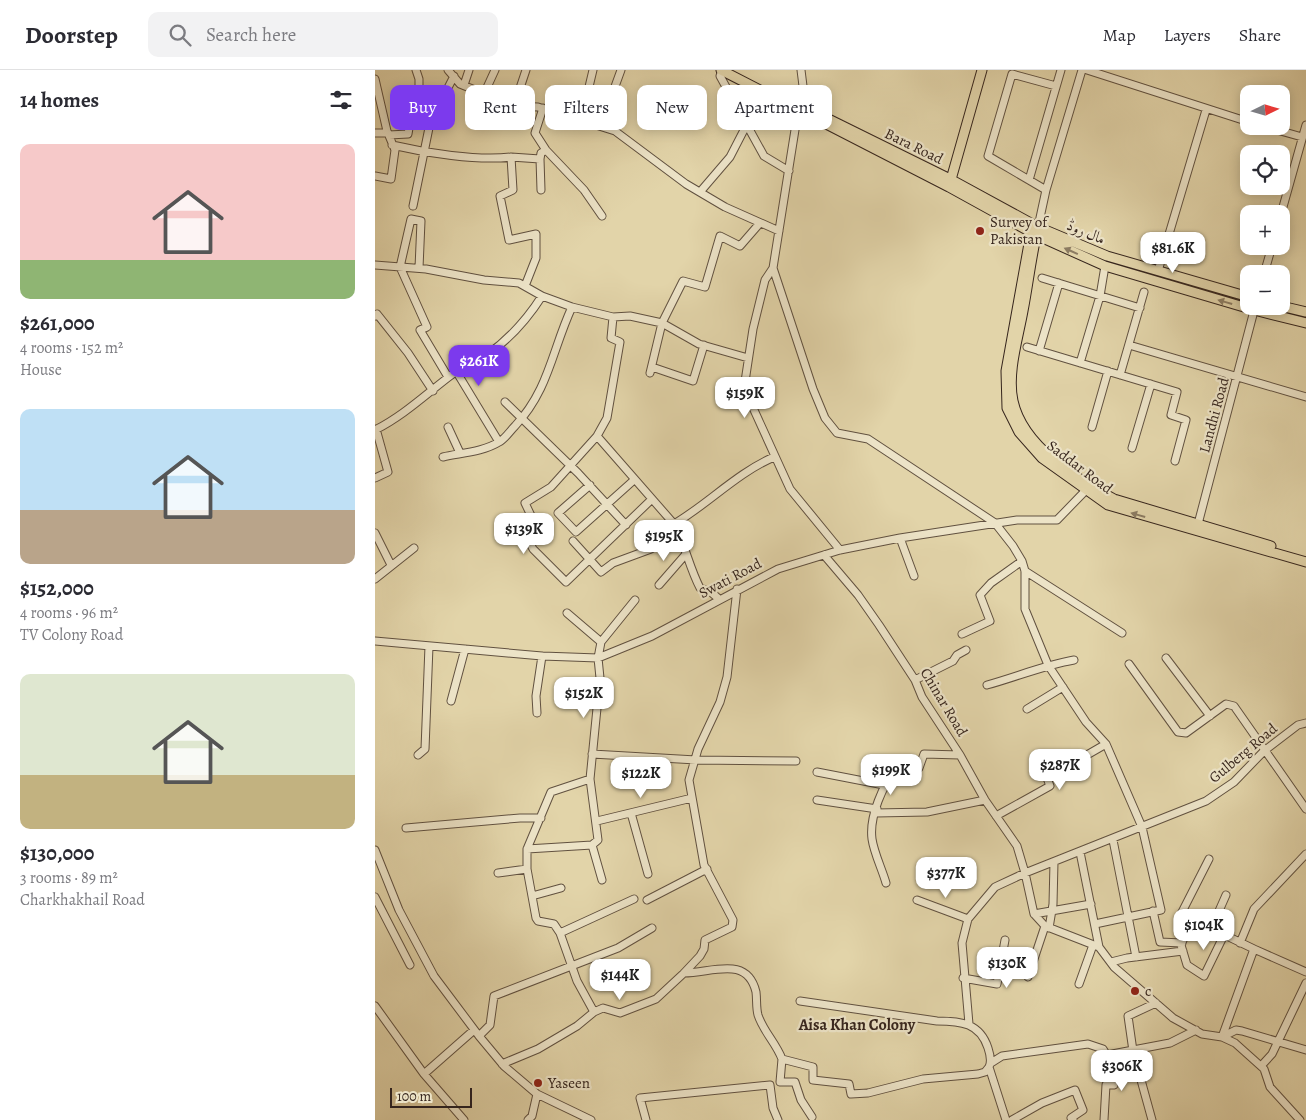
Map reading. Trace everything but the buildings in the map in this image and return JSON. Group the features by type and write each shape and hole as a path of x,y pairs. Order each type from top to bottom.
{"main road":[{"path":"722,70 752,85"},
{"name":"Bara Road","path":"732,70 758,85"},
{"path":"982,70 950,183 1021,226 1034,230 1015,353 1013,401 1025,430 1088,489 1306,562"},
{"name":"Bara Road","path":"832,125 950,183"},
{"name":"مال روڈ","path":"950,183 1034,230 1051,242 1105,266 1240,304"},
{"path":"1021,226 1030,255"},
{"name":"مال روڈ","path":"1034,230 1107,256 1240,294"},
{"path":"1030,255 1051,242"},
{"path":"1290,308 1306,312"},
{"name":"مال روڈ","path":"1279,315 1306,323"},
{"path":"1197,527 1306,555"}],"street":[{"path":"375,132 408,134 414,99 419,100 419,79 416,70"},
{"path":"448,70 463,85 469,70"},
{"path":"488,85 495,70"},
{"path":"521,85 526,70"},
{"path":"589,85 593,70"},
{"path":"616,85 621,70"},
{"path":"722,70 720,76 726,85"},
{"path":"801,70 803,85"},
{"path":"1029,180 1061,70"},
{"path":"1034,230 1082,70"},
{"path":"1087,70 1240,119"},
{"path":"1046,190 989,156 1012,74 1056,86"},
{"path":"413,206 430,123 454,76"},
{"path":"375,79 388,134 395,150 391,179 375,176"},
{"path":"535,107 543,108 535,133 546,150 583,190 602,216"},
{"path":"1158,271 1206,110"},
{"path":"1283,205 1306,127"},
{"path":"612,130 725,208 779,232"},
{"path":"700,192 730,157 744,130"},
{"path":"748,130 763,156 789,171"},
{"path":"795,130 773,268 765,280 748,358 744,388 790,489 840,550"},
{"path":"1290,134 1302,137"},
{"path":"393,145 424,152 539,159"},
{"path":"541,190 539,159 541,153 546,150"},
{"path":"511,157 513,190 500,196 509,240 536,234 536,258 525,286"},
{"path":"419,268 421,221 411,219 400,267 427,327 420,330 448,377"},
{"path":"704,345 693,381 651,370 663,324 683,281 705,287 720,236 741,246 760,223"},
{"path":"375,266 419,268 484,280 519,283 542,296 572,307 613,316 630,316 663,324 704,345 748,358"},
{"path":"1080,363 1100,296 1105,266"},
{"path":"773,268 813,389 825,418 837,432 869,439 995,523 1023,560 1025,571 1025,609 1049,665 1086,722 1106,744 1142,827 1161,910 1095,924"},
{"path":"1042,278 1140,308"},
{"path":"1039,351 1059,283"},
{"path":"1120,375 1144,292"},
{"path":"375,478 387,472 376,429 400,417 412,404 433,391 457,371 486,356 534,309 542,296"},
{"path":"443,457 499,442 521,419 543,387 552,366 562,329 572,307"},
{"path":"375,316 377,314 403,347 433,391"},
{"name":"Landhi Road","path":"1197,527 1239,376 1253,315"},
{"path":"613,316 611,338 620,342 614,388 607,418 597,436 571,467 551,487 525,503 535,524 529,541 533,549 566,582 652,499"},
{"path":"1129,345 1306,396"},
{"path":"1027,347 1177,392 1171,416 1186,420 1175,461"},
{"path":"457,371 499,442"},
{"path":"1092,426 1108,371"},
{"path":"1132,448 1151,384"},
{"path":"505,402 590,485 626,525"},
{"path":"448,427 460,453"},
{"path":"597,436 674,524 679,532 700,588 713,593 719,599"},
{"path":"674,524 699,510 756,465 774,457"},
{"path":"590,485 558,514 576,532 634,480"},
{"name":"Swati Road","path":"375,641 542,656 598,658 652,636 737,589 778,569 840,550 900,538 1017,520 1057,520 1088,489"},
{"path":"573,541 589,561 601,572 613,563 651,549 679,532"},
{"path":"375,533 391,565"},
{"path":"900,538 914,576"},
{"path":"375,579 414,548"},
{"path":"659,585 686,554"},
{"name":"Chinar Road","path":"824,555 858,595 915,680 933,715 985,800 1017,846 1025,873 1033,914"},
{"path":"962,634 990,621 980,596 991,583 1023,560"},
{"path":"1025,571 1122,633"},
{"path":"502,1064 537,1049 577,1026 594,1012 603,1008 620,1013 637,1008 656,999 684,973 704,949 705,940 732,927 734,924 707,869 689,780 698,748 719,702 727,677 737,589"},
{"path":"527,849 592,845 598,840 590,779 599,678 598,658 601,642 635,600"},
{"path":"567,613 601,642"},
{"path":"418,755 425,748 429,646"},
{"path":"451,701 465,649"},
{"path":"915,680 953,661 957,654 966,650"},
{"path":"537,713 536,696 542,656"},
{"path":"1166,658 1210,716"},
{"path":"987,685 1029,674 1049,665 1074,660"},
{"path":"1129,664 1178,732 1186,733 1226,704 1234,706 1306,809"},
{"path":"1027,709 1063,687"},
{"name":"Gulberg Road","path":"968,919 995,887 1025,873 1113,840 1206,801 1234,782 1264,751 1298,725 1306,723"},
{"path":"997,816 1050,786 1047,778 1106,744"},
{"path":"591,754 696,760 796,761"},
{"path":"886,883 872,840 872,826 884,785 897,767 919,768 924,754 959,755"},
{"path":"817,772 884,785"},
{"path":"590,779 551,792 527,849 527,868 536,918 538,921 554,924 560,933 572,967 594,1012"},
{"path":"597,821 692,798"},
{"path":"817,800 876,811 927,812 985,800"},
{"path":"631,813 648,874"},
{"path":"405,828 520,818 541,818"},
{"path":"1113,840 1136,957"},
{"path":"592,845 602,880"},
{"path":"375,850 399,910 434,976 476,1033 502,1064 537,1094 591,1120"},
{"path":"1079,984 1096,946 1095,924 1080,852"},
{"path":"1240,943 1253,909 1306,854"},
{"path":"1209,859 1181,914 1306,972"},
{"path":"1028,977 1052,911 1053,862"},
{"path":"498,873 527,868"},
{"path":"647,900 707,869"},
{"path":"532,896 561,888"},
{"path":"1211,929 1226,895"},
{"path":"375,897 409,965"},
{"path":"560,933 634,899"},
{"path":"917,900 968,919 961,943 969,1024"},
{"path":"1033,914 1091,904"},
{"path":"1153,911 1160,942 1182,943"},
{"path":"1033,914 1047,927 1096,946 1173,1018 1202,1034 1222,1037 1235,1043 1264,1069 1271,1087 1300,1120"},
{"path":"1192,919 1182,943 1183,951 1187,965 1204,976 1224,935"},
{"path":"424,1074 476,1033 490,1025 494,996 618,948 652,928"},
{"path":"963,978 997,984 1005,940"},
{"path":"1222,1037 1254,949"},
{"path":"1111,962 1183,951"},
{"path":"684,973 722,969 743,971 750,978 756,993 758,1015 782,1059 780,1082 795,1082 801,1100 811,1119"},
{"path":"1261,1066 1271,1054 1306,983"},
{"path":"800,1001 937,1022 961,1021 969,1024 983,1034 989,1050 990,1065 1005,1118 998,1120"},
{"path":"1152,1120 1133,1051 1128,1016 1156,1003"},
{"path":"376,1009 424,1074 464,1120"},
{"path":"1107,1055 1170,1043 1196,1030"},
{"path":"1222,1037 1236,1030 1306,1050"},
{"path":"782,1059 813,1067 813,1080 849,1084 851,1094 868,1093 923,1079 978,1074 985,1072 990,1065 1002,1056 1088,1044 1103,1049 1111,1062 1114,1085 1106,1085 1104,1120"},
{"path":"646,1120 639,1098 770,1085 773,1108 778,1120"},
{"path":"1013,1120 1042,1104 1075,1090 1083,1110 1071,1118 1073,1120"},
{"path":"529,1120 532,1116 537,1094"}],"place":[{"name":"Survey of Pakistan","path":"980,231"},
{"name":"c","path":"1135,991"},
{"name":"Yaseen","path":"538,1083"}],"district":[{"name":"Aisa Khan Colony","path":"857,1024"}]}
